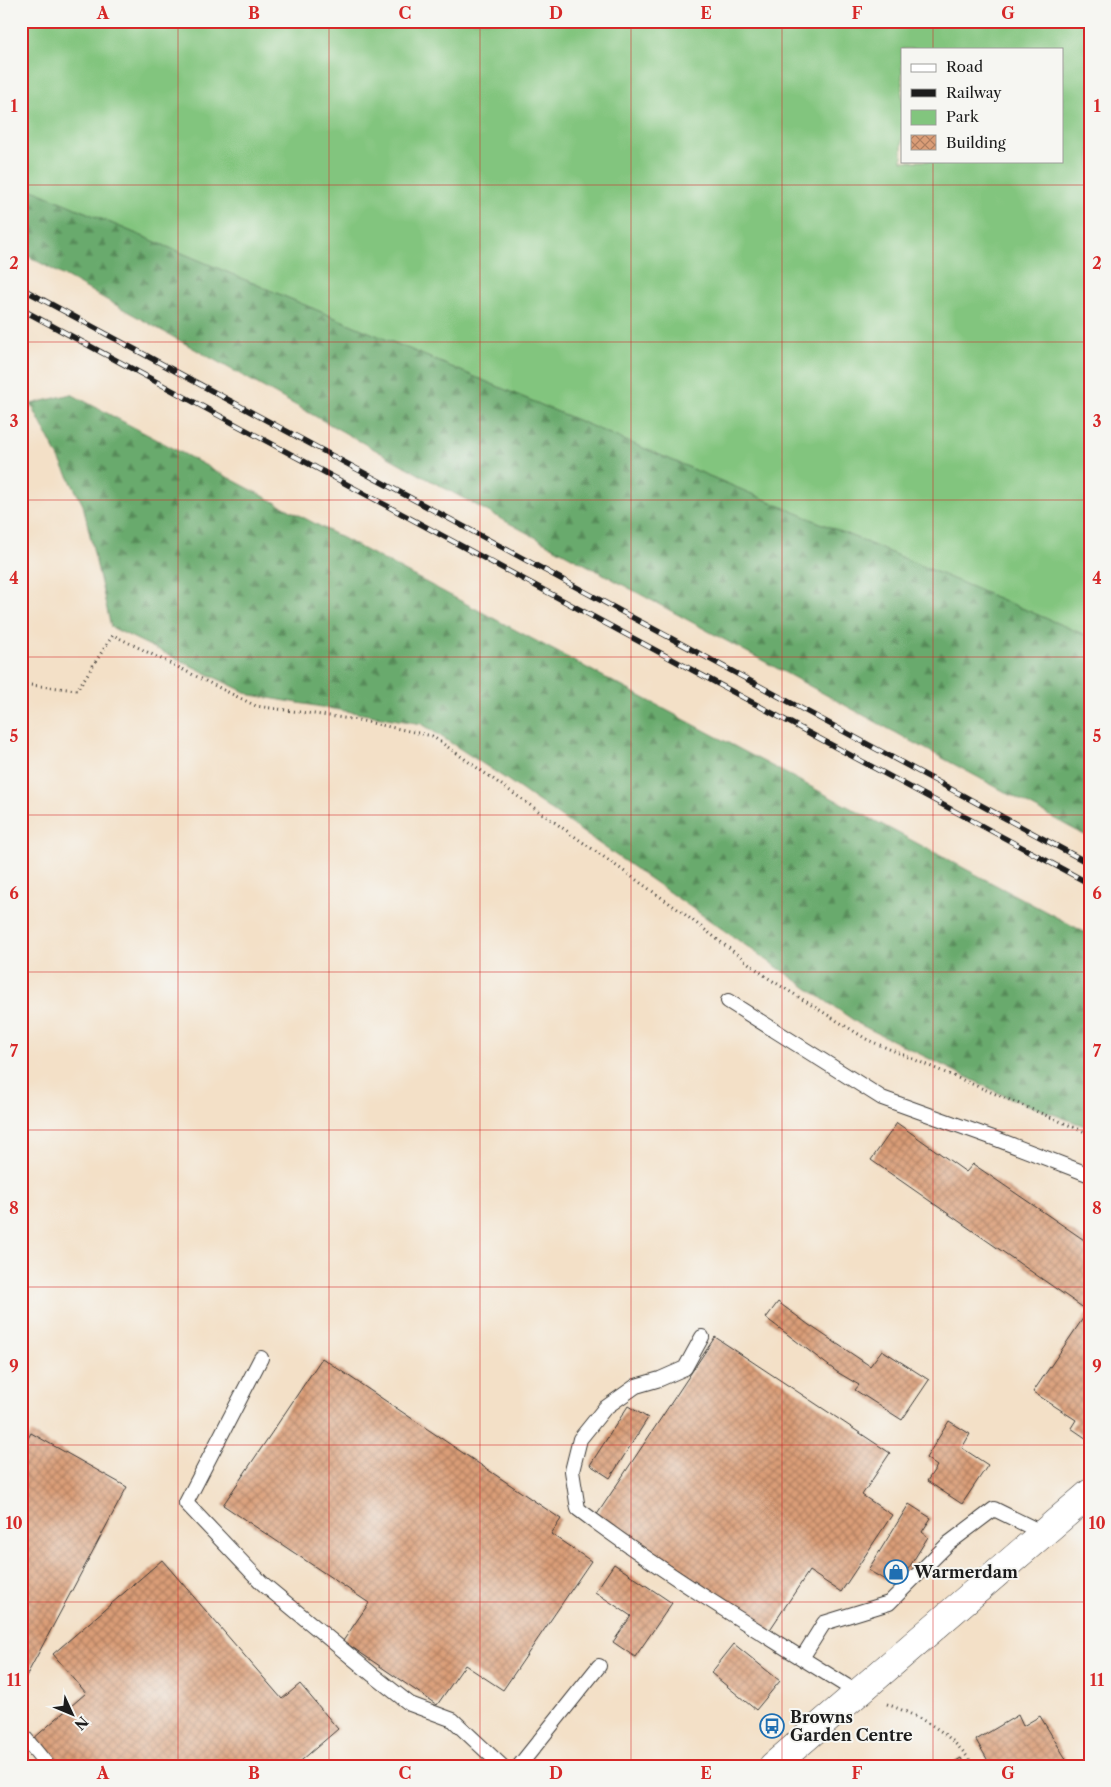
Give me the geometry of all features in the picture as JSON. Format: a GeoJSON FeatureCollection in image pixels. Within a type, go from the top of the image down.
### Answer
{"type":"FeatureCollection","features":[{"type":"Feature","properties":{"kind":"street"},"geometry":{"type":"LineString","coordinates":[[773,1766],[1090,1493]]}},
{"type":"Feature","properties":{"kind":"lane"},"geometry":{"type":"LineString","coordinates":[[728,1001],[882,1098],[1090,1175]]}},
{"type":"Feature","properties":{"kind":"lane"},"geometry":{"type":"LineString","coordinates":[[702,1338],[685,1368],[660,1379],[636,1386],[605,1408],[580,1439],[572,1471],[578,1509],[612,1535],[734,1616],[858,1693]]}},
{"type":"Feature","properties":{"kind":"lane"},"geometry":{"type":"LineString","coordinates":[[261,1358],[186,1503],[262,1583],[372,1675],[410,1704],[453,1720],[502,1766]]}},
{"type":"Feature","properties":{"kind":"lane"},"geometry":{"type":"LineString","coordinates":[[802,1658],[824,1623],[889,1603],[949,1543],[994,1509],[1043,1533]]}},
{"type":"Feature","properties":{"kind":"lane"},"geometry":{"type":"LineString","coordinates":[[520,1766],[599,1666]]}},
{"type":"Feature","properties":{"kind":"lane"},"geometry":{"type":"LineString","coordinates":[[21,1733],[48,1766]]}},
{"type":"Feature","properties":{"kind":"path"},"geometry":{"type":"LineString","coordinates":[[21,684],[77,690],[113,635],[256,706],[358,720],[432,736],[679,910],[768,978],[868,1040],[1090,1134]]}},
{"type":"Feature","properties":{"kind":"path"},"geometry":{"type":"LineString","coordinates":[[858,1693],[919,1716],[948,1736],[965,1751],[974,1766]]}},
{"type":"Feature","properties":{"kind":"green space"},"geometry":{"type":"Polygon","coordinates":[[[21,21],[1090,21],[1090,637],[21,185],[21,21]]]}},
{"type":"Feature","properties":{"kind":"green space"},"geometry":{"type":"Polygon","coordinates":[[[21,185],[1090,637],[1090,838],[424,477],[21,252],[21,185]]]}},
{"type":"Feature","properties":{"kind":"green space"},"geometry":{"type":"Polygon","coordinates":[[[71,394],[1090,935],[1090,1128],[1007,1097],[859,1024],[503,777],[422,724],[251,695],[111,627],[83,505],[31,404],[71,394]]]}},
{"type":"Feature","properties":{"kind":"building"},"geometry":{"type":"Polygon","coordinates":[[[897,1123],[966,1172],[973,1164],[1090,1244],[1090,1441],[1071,1428],[1076,1420],[1033,1392],[1088,1311],[871,1160],[897,1123]]]}},
{"type":"Feature","properties":{"kind":"building"},"geometry":{"type":"Polygon","coordinates":[[[778,1302],[870,1366],[882,1350],[929,1380],[902,1420],[855,1390],[859,1385],[837,1372],[766,1318],[778,1302]]]}},
{"type":"Feature","properties":{"kind":"building"},"geometry":{"type":"Polygon","coordinates":[[[715,1337],[890,1453],[862,1495],[892,1515],[841,1592],[809,1571],[769,1631],[596,1516],[715,1337]]]}},
{"type":"Feature","properties":{"kind":"building"},"geometry":{"type":"Polygon","coordinates":[[[322,1358],[561,1519],[551,1534],[591,1561],[503,1690],[465,1665],[437,1705],[343,1641],[369,1603],[223,1505],[322,1358]]]}},
{"type":"Feature","properties":{"kind":"building"},"geometry":{"type":"Polygon","coordinates":[[[628,1406],[648,1418],[610,1478],[590,1465],[628,1406]]]}},
{"type":"Feature","properties":{"kind":"building"},"geometry":{"type":"Polygon","coordinates":[[[949,1421],[970,1434],[962,1448],[988,1465],[962,1504],[927,1481],[937,1466],[926,1458],[949,1421]]]}},
{"type":"Feature","properties":{"kind":"building"},"geometry":{"type":"Polygon","coordinates":[[[31,1433],[127,1487],[21,1686],[21,1451],[31,1433]]]}},
{"type":"Feature","properties":{"kind":"building"},"geometry":{"type":"Polygon","coordinates":[[[909,1504],[931,1518],[922,1532],[928,1537],[897,1587],[868,1570],[909,1504]]]}},
{"type":"Feature","properties":{"kind":"building"},"geometry":{"type":"Polygon","coordinates":[[[162,1560],[282,1699],[300,1684],[338,1729],[295,1766],[56,1766],[33,1739],[86,1693],[53,1654],[162,1560]]]}},
{"type":"Feature","properties":{"kind":"building"},"geometry":{"type":"Polygon","coordinates":[[[614,1564],[672,1603],[635,1657],[613,1642],[631,1616],[595,1592],[614,1564]]]}},
{"type":"Feature","properties":{"kind":"building"},"geometry":{"type":"Polygon","coordinates":[[[734,1644],[780,1681],[756,1710],[711,1673],[734,1644]]]}},
{"type":"Feature","properties":{"kind":"building"},"geometry":{"type":"Polygon","coordinates":[[[1018,1715],[1023,1726],[1040,1716],[1066,1759],[1054,1766],[991,1766],[976,1740],[1018,1715]]]}},
{"type":"Feature","properties":{"kind":"building"},"geometry":{"type":"Polygon","coordinates":[[[961,1758],[965,1766],[947,1766],[961,1758]]]}},
{"type":"Feature","properties":{"kind":"railway"},"geometry":{"type":"LineString","coordinates":[[21,288],[1090,864]]}},
{"type":"Feature","properties":{"kind":"railway"},"geometry":{"type":"LineString","coordinates":[[21,309],[1090,884]]}},
{"type":"Feature","properties":{"kind":"place","name":"Warmerdam"},"geometry":{"type":"Point","coordinates":[896,1572]}},
{"type":"Feature","properties":{"kind":"place","name":"Browns Garden Centre"},"geometry":{"type":"Point","coordinates":[772,1726]}}]}
